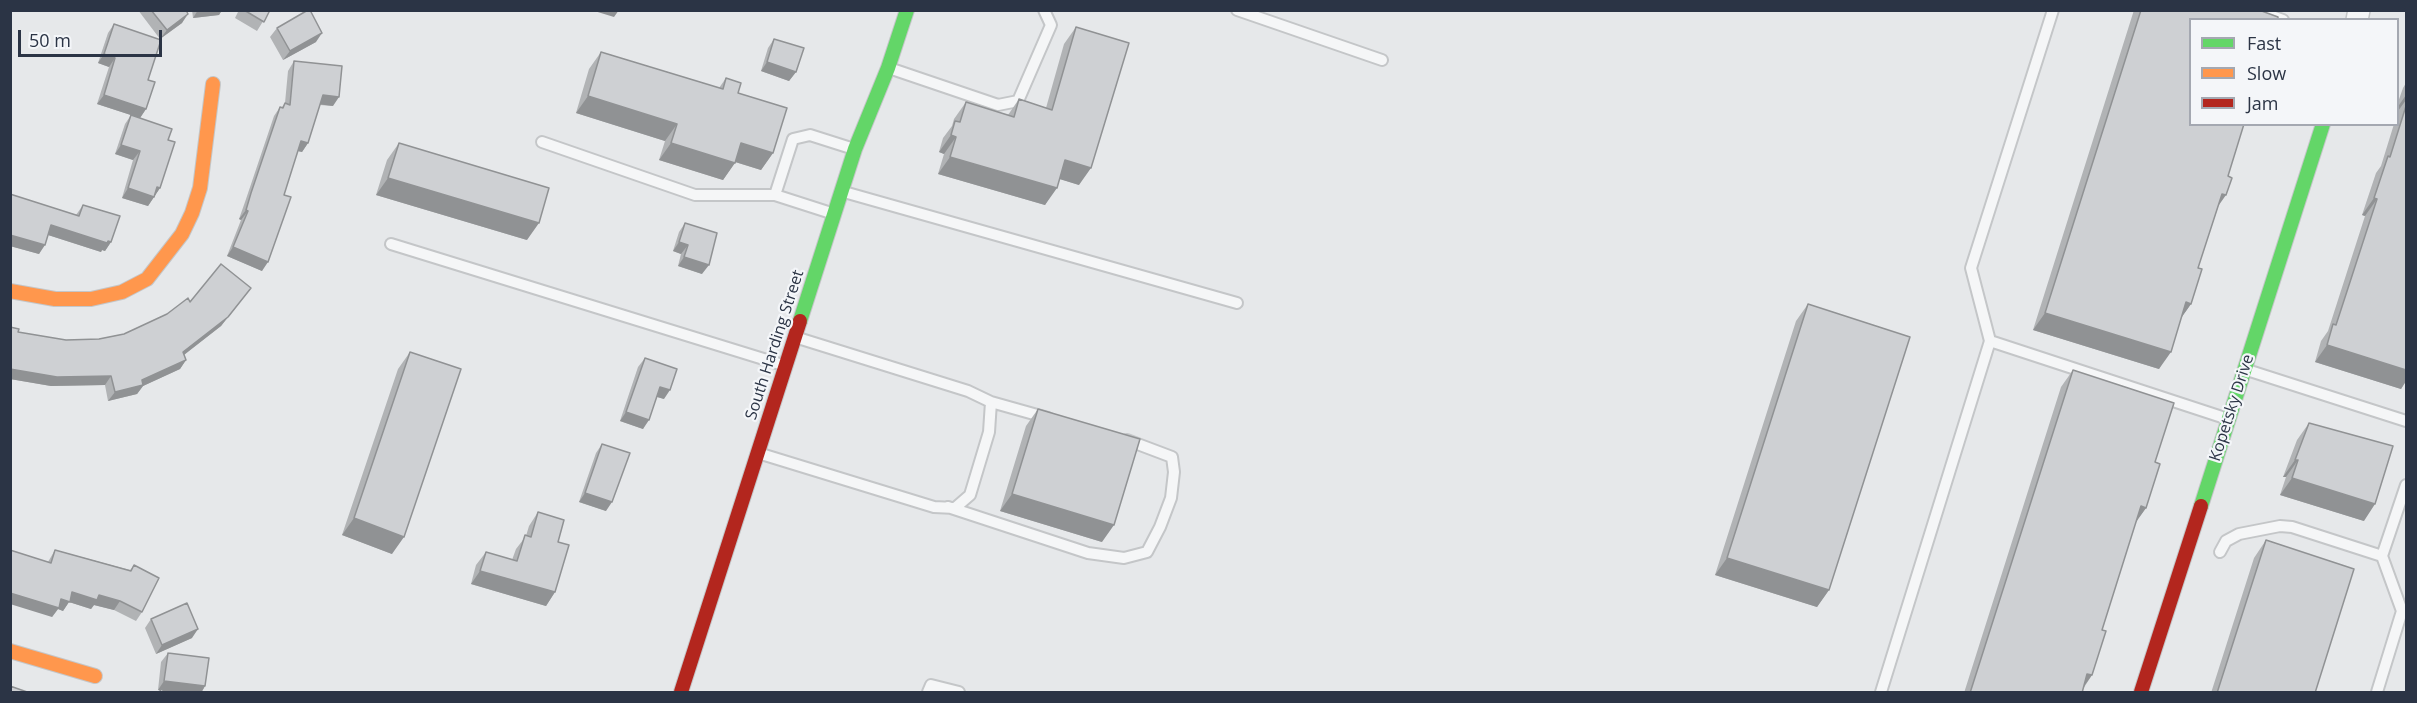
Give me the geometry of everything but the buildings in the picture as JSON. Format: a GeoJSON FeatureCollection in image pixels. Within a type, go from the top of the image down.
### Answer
{"type":"FeatureCollection","features":[{"type":"Feature","properties":{"kind":"street","name":"South Harding Street"},"geometry":{"type":"LineString","coordinates":[[681,693],[855,149],[888,68],[907,10]]}},
{"type":"Feature","properties":{"kind":"street"},"geometry":{"type":"LineString","coordinates":[[10,291],[55,299],[91,299],[122,292],[147,279],[182,234],[192,213],[204,166],[213,84]]}},
{"type":"Feature","properties":{"kind":"street","name":"Kopetsky Drive"},"geometry":{"type":"LineString","coordinates":[[2141,693],[2322,126]]}},
{"type":"Feature","properties":{"kind":"street"},"geometry":{"type":"LineString","coordinates":[[10,651],[95,676]]}},
{"type":"Feature","properties":{"kind":"lane"},"geometry":{"type":"LineString","coordinates":[[888,68],[998,105],[1018,101],[1051,25],[1044,10]]}},
{"type":"Feature","properties":{"kind":"lane"},"geometry":{"type":"LineString","coordinates":[[1238,10],[1382,60]]}},
{"type":"Feature","properties":{"kind":"lane"},"geometry":{"type":"LineString","coordinates":[[1881,693],[1990,341],[1971,268],[2053,10]]}},
{"type":"Feature","properties":{"kind":"lane"},"geometry":{"type":"LineString","coordinates":[[2255,10],[2277,18]]}},
{"type":"Feature","properties":{"kind":"lane"},"geometry":{"type":"LineString","coordinates":[[775,195],[793,139],[810,135],[855,149]]}},
{"type":"Feature","properties":{"kind":"lane"},"geometry":{"type":"LineString","coordinates":[[542,142],[695,195],[775,195],[835,214]]}},
{"type":"Feature","properties":{"kind":"lane"},"geometry":{"type":"LineString","coordinates":[[842,191],[1237,303]]}},
{"type":"Feature","properties":{"kind":"lane"},"geometry":{"type":"LineString","coordinates":[[391,244],[786,366]]}},
{"type":"Feature","properties":{"kind":"lane"},"geometry":{"type":"LineString","coordinates":[[795,337],[968,391],[991,402],[1057,420]]}},
{"type":"Feature","properties":{"kind":"lane"},"geometry":{"type":"LineString","coordinates":[[1990,341],[2228,419]]}},
{"type":"Feature","properties":{"kind":"lane"},"geometry":{"type":"LineString","coordinates":[[2244,369],[2406,421]]}},
{"type":"Feature","properties":{"kind":"lane"},"geometry":{"type":"LineString","coordinates":[[758,453],[934,507],[955,507],[970,495],[989,432],[991,402]]}},
{"type":"Feature","properties":{"kind":"lane"},"geometry":{"type":"LineString","coordinates":[[948,507],[1088,553],[1124,558],[1147,552],[1171,498],[1174,472],[1172,457],[1144,445],[1112,436]]}},
{"type":"Feature","properties":{"kind":"lane"},"geometry":{"type":"LineString","coordinates":[[2377,693],[2402,611],[2382,556],[2406,484]]}},
{"type":"Feature","properties":{"kind":"lane"},"geometry":{"type":"LineString","coordinates":[[2220,552],[2226,541],[2239,534],[2280,526],[2292,527],[2382,556]]}},
{"type":"Feature","properties":{"kind":"lane"},"geometry":{"type":"LineString","coordinates":[[928,693],[931,684],[959,693]]}},
{"type":"Feature","properties":{"kind":"traffic: fast"},"geometry":{"type":"LineString","coordinates":[[800,321],[855,149],[888,68],[907,10]]}},
{"type":"Feature","properties":{"kind":"traffic: fast"},"geometry":{"type":"LineString","coordinates":[[2201,506],[2322,126]]}},
{"type":"Feature","properties":{"kind":"traffic: slow"},"geometry":{"type":"LineString","coordinates":[[10,291],[55,299],[91,299],[122,292],[147,279],[182,234],[192,213],[200,188],[213,84]]}},
{"type":"Feature","properties":{"kind":"traffic: slow"},"geometry":{"type":"LineString","coordinates":[[10,651],[95,676]]}},
{"type":"Feature","properties":{"kind":"traffic: jam"},"geometry":{"type":"LineString","coordinates":[[681,692],[800,321]]}},
{"type":"Feature","properties":{"kind":"traffic: jam"},"geometry":{"type":"LineString","coordinates":[[2141,692],[2201,506]]}}]}
